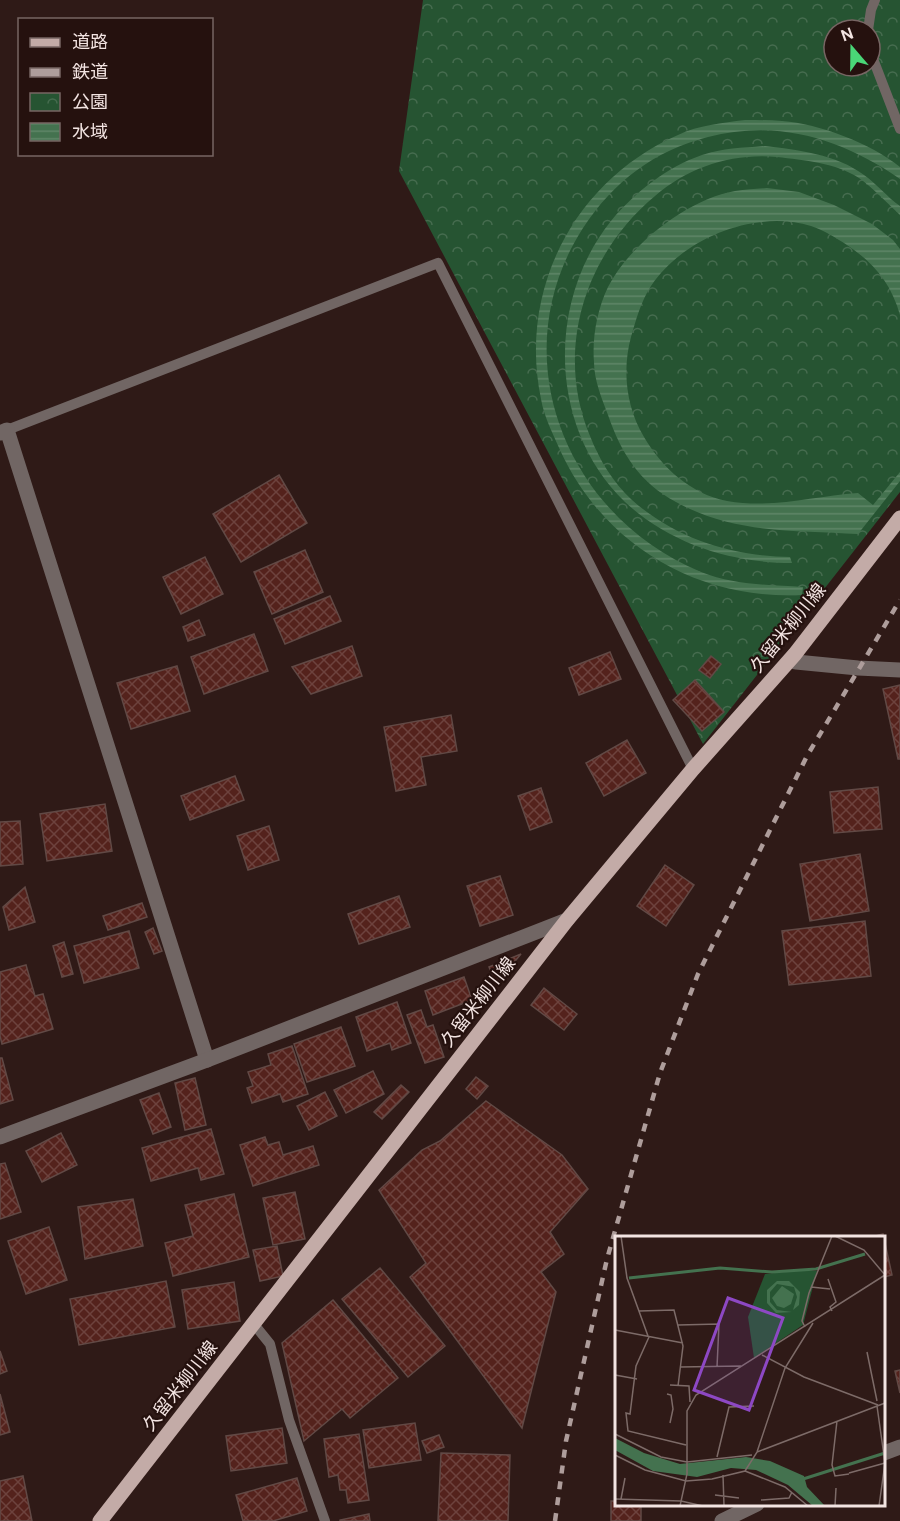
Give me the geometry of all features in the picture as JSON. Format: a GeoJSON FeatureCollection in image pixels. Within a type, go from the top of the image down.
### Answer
{"type":"FeatureCollection","features":[{"type":"Feature","properties":{"kind":"main road","name":"久留米柳川線"},"geometry":{"type":"LineString","coordinates":[[100,1521],[567,920],[693,769],[795,654],[900,518]]}},
{"type":"Feature","properties":{"kind":"street"},"geometry":{"type":"LineString","coordinates":[[4,432],[207,1060]]}},
{"type":"Feature","properties":{"kind":"street"},"geometry":{"type":"LineString","coordinates":[[795,654],[796,662],[858,669],[900,670]]}},
{"type":"Feature","properties":{"kind":"street"},"geometry":{"type":"LineString","coordinates":[[0,1137],[207,1060],[567,920]]}},
{"type":"Feature","properties":{"kind":"street"},"geometry":{"type":"LineString","coordinates":[[885,1454],[900,1447]]}},
{"type":"Feature","properties":{"kind":"street"},"geometry":{"type":"LineString","coordinates":[[722,1521],[753,1506]]}},
{"type":"Feature","properties":{"kind":"lane"},"geometry":{"type":"LineString","coordinates":[[870,18],[875,0]]}},
{"type":"Feature","properties":{"kind":"lane"},"geometry":{"type":"LineString","coordinates":[[880,78],[900,129]]}},
{"type":"Feature","properties":{"kind":"lane"},"geometry":{"type":"LineString","coordinates":[[4,432],[438,263],[693,769]]}},
{"type":"Feature","properties":{"kind":"lane"},"geometry":{"type":"LineString","coordinates":[[253,1323],[270,1344],[289,1420],[325,1521]]}},
{"type":"Feature","properties":{"kind":"green space"},"geometry":{"type":"Polygon","coordinates":[[[423,0],[900,0],[900,492],[703,744],[399,171],[423,0]]]}},
{"type":"Feature","properties":{"kind":"water"},"geometry":{"type":"Polygon","coordinates":[[[745,120],[797,123],[844,136],[874,150],[900,167],[900,179],[878,165],[832,143],[808,136],[759,130],[708,137],[688,143],[653,160],[622,182],[595,211],[583,228],[559,277],[548,327],[548,378],[560,427],[582,472],[614,512],[654,546],[701,572],[739,582],[803,587],[802,595],[764,594],[726,588],[691,577],[658,560],[628,539],[602,514],[579,484],[560,450],[542,406],[536,358],[538,318],[547,279],[562,243],[583,209],[610,180],[642,155],[678,135],[711,125],[745,120]]]}},
{"type":"Feature","properties":{"kind":"water"},"geometry":{"type":"Polygon","coordinates":[[[765,146],[816,154],[853,168],[900,206],[900,215],[859,178],[819,163],[777,157],[744,157],[712,164],[682,177],[655,196],[631,219],[610,246],[594,275],[583,306],[576,338],[575,370],[580,403],[590,436],[602,462],[632,500],[667,525],[706,543],[747,553],[790,557],[792,563],[747,559],[703,548],[662,529],[625,502],[600,472],[582,439],[570,402],[565,364],[567,326],[575,289],[590,253],[620,210],[652,182],[689,160],[718,151],[765,146]]]}},
{"type":"Feature","properties":{"kind":"water"},"geometry":{"type":"Polygon","coordinates":[[[767,188],[799,192],[834,205],[872,224],[893,240],[900,249],[900,315],[892,293],[880,275],[865,259],[830,234],[811,226],[767,221],[722,232],[701,241],[682,254],[665,269],[647,292],[628,350],[627,388],[633,413],[651,448],[669,469],[690,486],[714,498],[727,501],[761,504],[858,493],[873,505],[900,472],[900,481],[858,534],[788,531],[742,525],[720,520],[676,502],[652,486],[633,466],[613,429],[597,382],[594,353],[598,315],[608,287],[631,255],[662,226],[698,203],[735,191],[767,188]]]}},
{"type":"Feature","properties":{"kind":"building"},"geometry":{"type":"Polygon","coordinates":[[[279,475],[307,523],[241,562],[213,514],[279,475]]]}},
{"type":"Feature","properties":{"kind":"building"},"geometry":{"type":"Polygon","coordinates":[[[305,550],[323,592],[272,614],[254,572],[305,550]]]}},
{"type":"Feature","properties":{"kind":"building"},"geometry":{"type":"Polygon","coordinates":[[[205,557],[223,594],[181,614],[163,577],[205,557]]]}},
{"type":"Feature","properties":{"kind":"building"},"geometry":{"type":"Polygon","coordinates":[[[330,596],[341,621],[285,644],[274,619],[330,596]]]}},
{"type":"Feature","properties":{"kind":"building"},"geometry":{"type":"Polygon","coordinates":[[[199,620],[205,635],[188,641],[183,627],[199,620]]]}},
{"type":"Feature","properties":{"kind":"building"},"geometry":{"type":"Polygon","coordinates":[[[254,634],[268,671],[204,694],[191,657],[254,634]]]}},
{"type":"Feature","properties":{"kind":"building"},"geometry":{"type":"Polygon","coordinates":[[[352,646],[362,676],[311,694],[292,667],[352,646]]]}},
{"type":"Feature","properties":{"kind":"building"},"geometry":{"type":"Polygon","coordinates":[[[610,652],[621,679],[579,695],[569,668],[610,652]]]}},
{"type":"Feature","properties":{"kind":"building"},"geometry":{"type":"Polygon","coordinates":[[[711,656],[721,664],[710,678],[699,670],[711,656]]]}},
{"type":"Feature","properties":{"kind":"building"},"geometry":{"type":"Polygon","coordinates":[[[177,666],[190,711],[131,729],[117,683],[177,666]]]}},
{"type":"Feature","properties":{"kind":"building"},"geometry":{"type":"Polygon","coordinates":[[[695,680],[724,712],[702,731],[673,700],[695,680]]]}},
{"type":"Feature","properties":{"kind":"building"},"geometry":{"type":"Polygon","coordinates":[[[900,685],[900,759],[898,759],[883,689],[900,685]]]}},
{"type":"Feature","properties":{"kind":"building"},"geometry":{"type":"Polygon","coordinates":[[[451,715],[457,751],[421,757],[426,785],[396,791],[384,727],[451,715]]]}},
{"type":"Feature","properties":{"kind":"building"},"geometry":{"type":"Polygon","coordinates":[[[627,740],[646,773],[604,796],[586,763],[627,740]]]}},
{"type":"Feature","properties":{"kind":"building"},"geometry":{"type":"Polygon","coordinates":[[[235,776],[244,800],[190,820],[181,796],[235,776]]]}},
{"type":"Feature","properties":{"kind":"building"},"geometry":{"type":"Polygon","coordinates":[[[878,787],[882,829],[834,833],[830,792],[878,787]]]}},
{"type":"Feature","properties":{"kind":"building"},"geometry":{"type":"Polygon","coordinates":[[[541,788],[552,822],[530,830],[518,796],[541,788]]]}},
{"type":"Feature","properties":{"kind":"building"},"geometry":{"type":"Polygon","coordinates":[[[105,804],[112,851],[47,861],[40,814],[105,804]]]}},
{"type":"Feature","properties":{"kind":"building"},"geometry":{"type":"Polygon","coordinates":[[[20,821],[23,864],[0,866],[0,822],[20,821]]]}},
{"type":"Feature","properties":{"kind":"building"},"geometry":{"type":"Polygon","coordinates":[[[269,826],[279,860],[248,870],[237,836],[269,826]]]}},
{"type":"Feature","properties":{"kind":"building"},"geometry":{"type":"Polygon","coordinates":[[[860,854],[869,911],[810,921],[800,864],[860,854]]]}},
{"type":"Feature","properties":{"kind":"building"},"geometry":{"type":"Polygon","coordinates":[[[665,865],[694,885],[666,926],[637,906],[665,865]]]}},
{"type":"Feature","properties":{"kind":"building"},"geometry":{"type":"Polygon","coordinates":[[[500,876],[513,915],[480,926],[467,886],[500,876]]]}},
{"type":"Feature","properties":{"kind":"building"},"geometry":{"type":"Polygon","coordinates":[[[25,887],[35,922],[9,930],[3,907],[25,887]]]}},
{"type":"Feature","properties":{"kind":"building"},"geometry":{"type":"Polygon","coordinates":[[[399,896],[410,927],[359,944],[348,914],[399,896]]]}},
{"type":"Feature","properties":{"kind":"building"},"geometry":{"type":"Polygon","coordinates":[[[142,903],[147,917],[108,930],[103,916],[142,903]]]}},
{"type":"Feature","properties":{"kind":"building"},"geometry":{"type":"Polygon","coordinates":[[[865,921],[871,976],[789,985],[782,931],[865,921]]]}},
{"type":"Feature","properties":{"kind":"building"},"geometry":{"type":"Polygon","coordinates":[[[153,928],[162,951],[154,954],[145,932],[153,928]]]}},
{"type":"Feature","properties":{"kind":"building"},"geometry":{"type":"Polygon","coordinates":[[[129,931],[139,968],[84,983],[74,946],[129,931]]]}},
{"type":"Feature","properties":{"kind":"building"},"geometry":{"type":"Polygon","coordinates":[[[64,942],[73,974],[62,977],[53,946],[64,942]]]}},
{"type":"Feature","properties":{"kind":"building"},"geometry":{"type":"Polygon","coordinates":[[[521,954],[496,984],[489,967],[521,954]]]}},
{"type":"Feature","properties":{"kind":"building"},"geometry":{"type":"Polygon","coordinates":[[[26,965],[35,996],[43,994],[53,1029],[2,1044],[0,972],[26,965]]]}},
{"type":"Feature","properties":{"kind":"building"},"geometry":{"type":"Polygon","coordinates":[[[464,977],[472,1000],[433,1015],[425,991],[464,977]]]}},
{"type":"Feature","properties":{"kind":"building"},"geometry":{"type":"Polygon","coordinates":[[[544,988],[577,1014],[564,1030],[531,1005],[544,988]]]}},
{"type":"Feature","properties":{"kind":"building"},"geometry":{"type":"Polygon","coordinates":[[[397,1002],[411,1043],[392,1050],[390,1043],[367,1051],[356,1017],[397,1002]]]}},
{"type":"Feature","properties":{"kind":"building"},"geometry":{"type":"Polygon","coordinates":[[[421,1010],[427,1027],[433,1025],[444,1057],[425,1063],[407,1015],[421,1010]]]}},
{"type":"Feature","properties":{"kind":"building"},"geometry":{"type":"Polygon","coordinates":[[[341,1027],[355,1066],[307,1082],[294,1044],[341,1027]]]}},
{"type":"Feature","properties":{"kind":"building"},"geometry":{"type":"Polygon","coordinates":[[[292,1046],[308,1094],[283,1102],[280,1094],[252,1103],[247,1088],[253,1086],[248,1072],[271,1065],[268,1054],[292,1046]]]}},
{"type":"Feature","properties":{"kind":"building"},"geometry":{"type":"Polygon","coordinates":[[[0,1058],[2,1058],[13,1100],[0,1104],[0,1058]]]}},
{"type":"Feature","properties":{"kind":"building"},"geometry":{"type":"Polygon","coordinates":[[[373,1071],[384,1094],[346,1113],[334,1090],[373,1071]]]}},
{"type":"Feature","properties":{"kind":"building"},"geometry":{"type":"Polygon","coordinates":[[[476,1077],[488,1086],[477,1099],[466,1089],[476,1077]]]}},
{"type":"Feature","properties":{"kind":"building"},"geometry":{"type":"Polygon","coordinates":[[[195,1078],[206,1125],[185,1130],[175,1083],[195,1078]]]}},
{"type":"Feature","properties":{"kind":"building"},"geometry":{"type":"Polygon","coordinates":[[[401,1085],[409,1092],[382,1119],[374,1112],[401,1085]]]}},
{"type":"Feature","properties":{"kind":"building"},"geometry":{"type":"Polygon","coordinates":[[[325,1092],[337,1116],[309,1130],[297,1106],[325,1092]]]}},
{"type":"Feature","properties":{"kind":"building"},"geometry":{"type":"Polygon","coordinates":[[[159,1093],[171,1127],[153,1134],[140,1100],[159,1093]]]}},
{"type":"Feature","properties":{"kind":"building"},"geometry":{"type":"Polygon","coordinates":[[[486,1101],[562,1155],[588,1189],[550,1232],[564,1254],[541,1272],[556,1292],[522,1428],[410,1277],[426,1263],[379,1190],[422,1150],[440,1141],[486,1101]]]}},
{"type":"Feature","properties":{"kind":"building"},"geometry":{"type":"Polygon","coordinates":[[[211,1129],[224,1174],[201,1180],[198,1168],[151,1181],[142,1148],[211,1129]]]}},
{"type":"Feature","properties":{"kind":"building"},"geometry":{"type":"Polygon","coordinates":[[[61,1133],[77,1165],[42,1182],[26,1151],[61,1133]]]}},
{"type":"Feature","properties":{"kind":"building"},"geometry":{"type":"Polygon","coordinates":[[[265,1137],[268,1145],[279,1142],[283,1155],[313,1146],[319,1165],[253,1186],[240,1145],[265,1137]]]}},
{"type":"Feature","properties":{"kind":"building"},"geometry":{"type":"Polygon","coordinates":[[[5,1163],[21,1212],[0,1219],[0,1164],[5,1163]]]}},
{"type":"Feature","properties":{"kind":"building"},"geometry":{"type":"Polygon","coordinates":[[[295,1192],[305,1239],[273,1245],[263,1198],[295,1192]]]}},
{"type":"Feature","properties":{"kind":"building"},"geometry":{"type":"Polygon","coordinates":[[[234,1194],[249,1257],[173,1276],[165,1243],[193,1236],[185,1205],[234,1194]]]}},
{"type":"Feature","properties":{"kind":"building"},"geometry":{"type":"Polygon","coordinates":[[[133,1199],[143,1246],[85,1259],[78,1207],[133,1199]]]}},
{"type":"Feature","properties":{"kind":"building"},"geometry":{"type":"Polygon","coordinates":[[[49,1227],[67,1280],[26,1294],[8,1241],[49,1227]]]}},
{"type":"Feature","properties":{"kind":"building"},"geometry":{"type":"Polygon","coordinates":[[[885,1244],[892,1275],[885,1277],[885,1244]]]}},
{"type":"Feature","properties":{"kind":"building"},"geometry":{"type":"Polygon","coordinates":[[[277,1246],[283,1276],[260,1281],[253,1250],[277,1246]]]}},
{"type":"Feature","properties":{"kind":"building"},"geometry":{"type":"Polygon","coordinates":[[[380,1268],[445,1346],[408,1377],[342,1299],[380,1268]]]}},
{"type":"Feature","properties":{"kind":"building"},"geometry":{"type":"Polygon","coordinates":[[[166,1281],[175,1327],[79,1345],[70,1299],[166,1281]]]}},
{"type":"Feature","properties":{"kind":"building"},"geometry":{"type":"Polygon","coordinates":[[[234,1282],[240,1321],[188,1329],[182,1290],[234,1282]]]}},
{"type":"Feature","properties":{"kind":"building"},"geometry":{"type":"Polygon","coordinates":[[[333,1300],[398,1378],[350,1418],[342,1409],[304,1441],[282,1343],[333,1300]]]}},
{"type":"Feature","properties":{"kind":"building"},"geometry":{"type":"Polygon","coordinates":[[[0,1351],[7,1371],[0,1374],[0,1351]]]}},
{"type":"Feature","properties":{"kind":"building"},"geometry":{"type":"Polygon","coordinates":[[[900,1370],[900,1393],[895,1371],[900,1370]]]}},
{"type":"Feature","properties":{"kind":"building"},"geometry":{"type":"Polygon","coordinates":[[[0,1394],[10,1432],[0,1435],[0,1394]]]}},
{"type":"Feature","properties":{"kind":"building"},"geometry":{"type":"Polygon","coordinates":[[[415,1423],[421,1460],[369,1468],[363,1430],[415,1423]]]}},
{"type":"Feature","properties":{"kind":"building"},"geometry":{"type":"Polygon","coordinates":[[[282,1428],[287,1463],[231,1471],[226,1436],[282,1428]]]}},
{"type":"Feature","properties":{"kind":"building"},"geometry":{"type":"Polygon","coordinates":[[[359,1434],[369,1500],[348,1503],[346,1490],[340,1490],[338,1475],[329,1477],[324,1439],[359,1434]]]}},
{"type":"Feature","properties":{"kind":"building"},"geometry":{"type":"Polygon","coordinates":[[[439,1435],[444,1447],[427,1453],[422,1441],[439,1435]]]}},
{"type":"Feature","properties":{"kind":"building"},"geometry":{"type":"Polygon","coordinates":[[[441,1453],[510,1455],[508,1521],[438,1521],[441,1453]]]}},
{"type":"Feature","properties":{"kind":"building"},"geometry":{"type":"Polygon","coordinates":[[[23,1476],[32,1521],[0,1521],[0,1481],[23,1476]]]}},
{"type":"Feature","properties":{"kind":"building"},"geometry":{"type":"Polygon","coordinates":[[[297,1478],[307,1511],[273,1521],[243,1521],[236,1495],[297,1478]]]}},
{"type":"Feature","properties":{"kind":"building"},"geometry":{"type":"Polygon","coordinates":[[[611,1501],[615,1501],[615,1506],[641,1506],[641,1521],[611,1521],[611,1501]]]}},
{"type":"Feature","properties":{"kind":"building"},"geometry":{"type":"Polygon","coordinates":[[[369,1514],[370,1521],[340,1521],[340,1520],[369,1514]]]}},
{"type":"Feature","properties":{"kind":"railway"},"geometry":{"type":"LineString","coordinates":[[555,1521],[566,1441],[607,1259],[660,1073],[698,974],[807,756],[900,600]]}}]}
